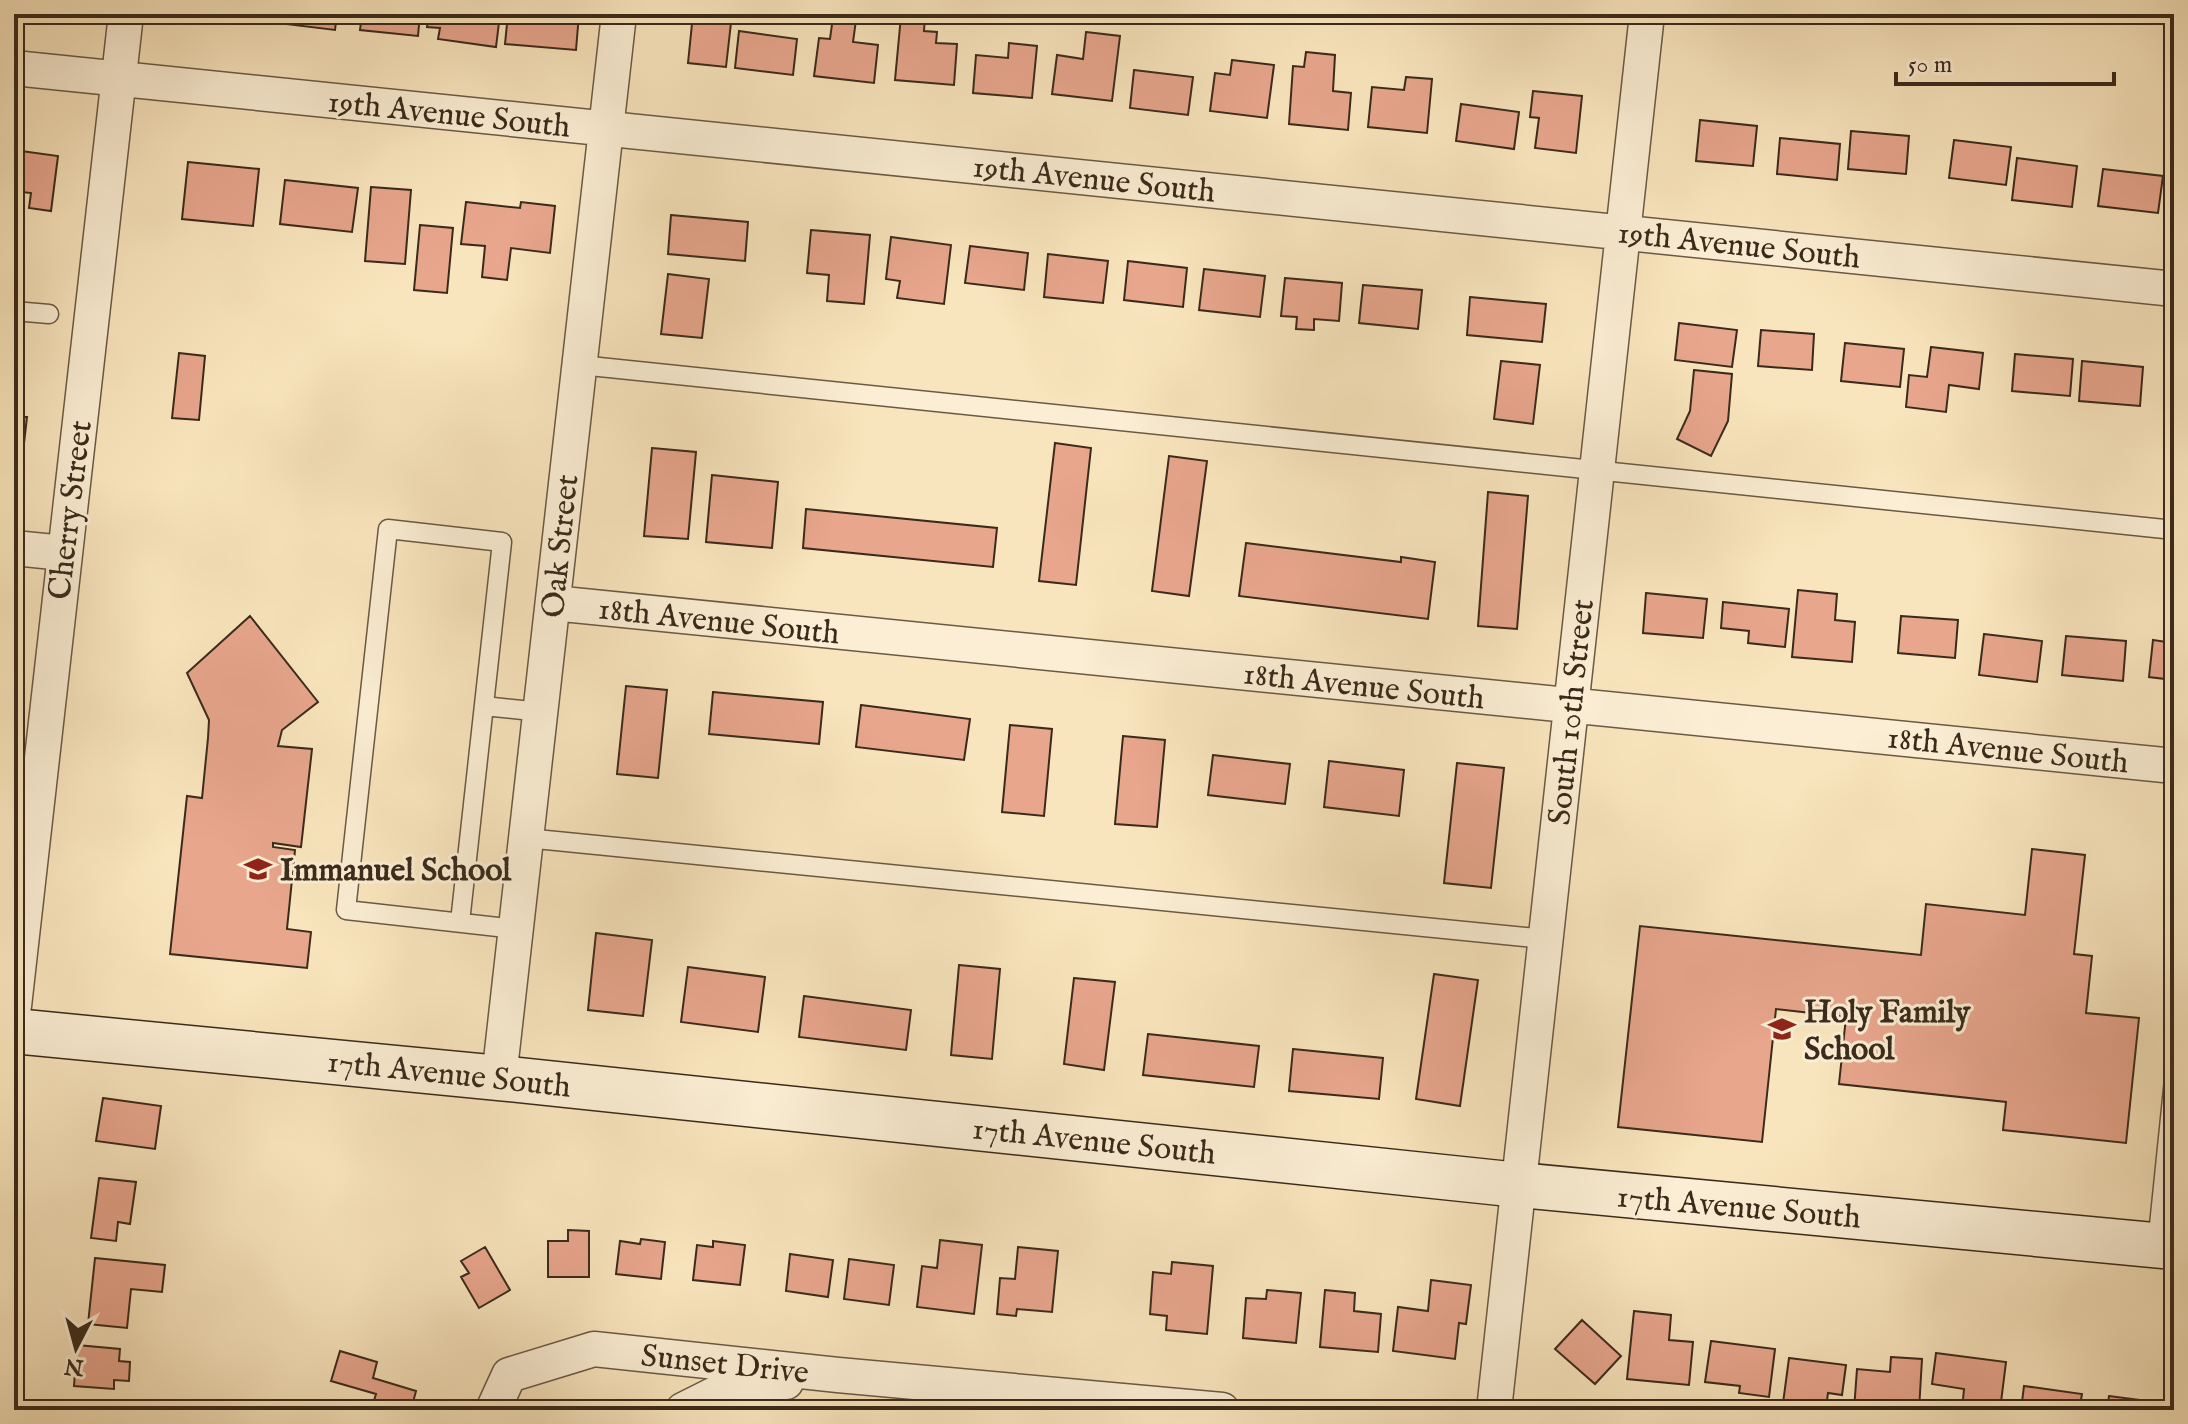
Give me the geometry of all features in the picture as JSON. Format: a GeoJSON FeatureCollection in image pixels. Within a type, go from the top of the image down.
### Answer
{"type":"FeatureCollection","features":[{"type":"Feature","properties":{"kind":"street","name":"Cherry Street"},"geometry":{"type":"LineString","coordinates":[[14,1006],[32,789],[64,553],[126,14]]}},
{"type":"Feature","properties":{"kind":"street","name":"Oak Street"},"geometry":{"type":"LineString","coordinates":[[499,1078],[619,14]]}},
{"type":"Feature","properties":{"kind":"street","name":"South 10th Street"},"geometry":{"type":"LineString","coordinates":[[1494,1410],[1647,14]]}},
{"type":"Feature","properties":{"kind":"street","name":"19th Avenue South"},"geometry":{"type":"LineString","coordinates":[[14,68],[2174,289]]}},
{"type":"Feature","properties":{"kind":"street"},"geometry":{"type":"LineString","coordinates":[[14,548],[64,553]]}},
{"type":"Feature","properties":{"kind":"street","name":"18th Avenue South"},"geometry":{"type":"LineString","coordinates":[[553,603],[2174,766]]}},
{"type":"Feature","properties":{"kind":"street","name":"17th Avenue South"},"geometry":{"type":"LineString","coordinates":[[14,1031],[499,1078],[1519,1185],[2166,1246]]}},
{"type":"Feature","properties":{"kind":"street","name":"Sunset Drive"},"geometry":{"type":"LineString","coordinates":[[493,1410],[509,1375],[594,1349],[1222,1410]]}},
{"type":"Feature","properties":{"kind":"street"},"geometry":{"type":"LineString","coordinates":[[683,1410],[721,1391],[838,1375]]}},
{"type":"Feature","properties":{"kind":"lane"},"geometry":{"type":"LineString","coordinates":[[2159,14],[2174,16]]}},
{"type":"Feature","properties":{"kind":"lane"},"geometry":{"type":"LineString","coordinates":[[14,311],[49,314]]}},
{"type":"Feature","properties":{"kind":"lane"},"geometry":{"type":"LineString","coordinates":[[580,365],[2174,530]]}},
{"type":"Feature","properties":{"kind":"lane"},"geometry":{"type":"LineString","coordinates":[[460,922],[502,542],[388,529],[346,910],[516,929]]}},
{"type":"Feature","properties":{"kind":"lane"},"geometry":{"type":"LineString","coordinates":[[484,706],[541,712]]}},
{"type":"Feature","properties":{"kind":"lane"},"geometry":{"type":"LineString","coordinates":[[526,838],[1545,939]]}},
{"type":"Feature","properties":{"kind":"lane"},"geometry":{"type":"LineString","coordinates":[[2166,1246],[2174,1079]]}},
{"type":"Feature","properties":{"kind":"building"},"geometry":{"type":"Polygon","coordinates":[[[205,14],[259,14],[259,21],[205,14]]]}},
{"type":"Feature","properties":{"kind":"building"},"geometry":{"type":"Polygon","coordinates":[[[270,14],[337,14],[335,30],[269,22],[270,14]]]}},
{"type":"Feature","properties":{"kind":"building"},"geometry":{"type":"Polygon","coordinates":[[[348,14],[420,14],[418,36],[360,30],[361,22],[347,20],[348,14]]]}},
{"type":"Feature","properties":{"kind":"building"},"geometry":{"type":"Polygon","coordinates":[[[429,14],[500,14],[496,47],[438,39],[440,28],[427,27],[429,14]]]}},
{"type":"Feature","properties":{"kind":"building"},"geometry":{"type":"Polygon","coordinates":[[[508,14],[579,14],[576,50],[505,44],[508,14]]]}},
{"type":"Feature","properties":{"kind":"building"},"geometry":{"type":"Polygon","coordinates":[[[693,14],[732,14],[726,67],[688,63],[693,14]]]}},
{"type":"Feature","properties":{"kind":"building"},"geometry":{"type":"Polygon","coordinates":[[[901,16],[925,17],[924,31],[937,32],[936,43],[957,44],[954,85],[895,80],[901,16]]]}},
{"type":"Feature","properties":{"kind":"building"},"geometry":{"type":"Polygon","coordinates":[[[833,17],[856,20],[853,42],[878,45],[874,83],[814,76],[819,38],[830,39],[833,17]]]}},
{"type":"Feature","properties":{"kind":"building"},"geometry":{"type":"Polygon","coordinates":[[[739,31],[797,39],[793,75],[735,68],[739,31]]]}},
{"type":"Feature","properties":{"kind":"building"},"geometry":{"type":"Polygon","coordinates":[[[1086,32],[1120,36],[1112,101],[1052,94],[1057,55],[1083,59],[1086,32]]]}},
{"type":"Feature","properties":{"kind":"building"},"geometry":{"type":"Polygon","coordinates":[[[1009,43],[1037,46],[1032,98],[973,93],[976,55],[1008,58],[1009,43]]]}},
{"type":"Feature","properties":{"kind":"building"},"geometry":{"type":"Polygon","coordinates":[[[1306,52],[1335,55],[1333,91],[1351,93],[1348,130],[1289,124],[1293,66],[1304,67],[1306,52]]]}},
{"type":"Feature","properties":{"kind":"building"},"geometry":{"type":"Polygon","coordinates":[[[1232,60],[1274,65],[1267,118],[1210,111],[1215,73],[1230,75],[1232,60]]]}},
{"type":"Feature","properties":{"kind":"building"},"geometry":{"type":"Polygon","coordinates":[[[1134,70],[1193,77],[1188,115],[1130,108],[1134,70]]]}},
{"type":"Feature","properties":{"kind":"building"},"geometry":{"type":"Polygon","coordinates":[[[1406,77],[1432,79],[1427,133],[1368,127],[1372,87],[1404,90],[1406,77]]]}},
{"type":"Feature","properties":{"kind":"building"},"geometry":{"type":"Polygon","coordinates":[[[1533,91],[1582,96],[1576,153],[1535,148],[1539,118],[1530,117],[1533,91]]]}},
{"type":"Feature","properties":{"kind":"building"},"geometry":{"type":"Polygon","coordinates":[[[1461,104],[1519,112],[1514,149],[1456,141],[1461,104]]]}},
{"type":"Feature","properties":{"kind":"building"},"geometry":{"type":"Polygon","coordinates":[[[1700,120],[1757,126],[1753,166],[1696,161],[1700,120]]]}},
{"type":"Feature","properties":{"kind":"building"},"geometry":{"type":"Polygon","coordinates":[[[1851,131],[1909,136],[1906,174],[1848,169],[1851,131]]]}},
{"type":"Feature","properties":{"kind":"building"},"geometry":{"type":"Polygon","coordinates":[[[1780,138],[1840,144],[1837,180],[1777,174],[1780,138]]]}},
{"type":"Feature","properties":{"kind":"building"},"geometry":{"type":"Polygon","coordinates":[[[1954,140],[2011,147],[2006,185],[1949,178],[1954,140]]]}},
{"type":"Feature","properties":{"kind":"building"},"geometry":{"type":"Polygon","coordinates":[[[14,150],[58,156],[51,211],[29,208],[31,193],[14,191],[14,150]]]}},
{"type":"Feature","properties":{"kind":"building"},"geometry":{"type":"Polygon","coordinates":[[[2017,158],[2077,166],[2072,207],[2012,200],[2017,158]]]}},
{"type":"Feature","properties":{"kind":"building"},"geometry":{"type":"Polygon","coordinates":[[[188,162],[259,169],[253,226],[182,219],[188,162]]]}},
{"type":"Feature","properties":{"kind":"building"},"geometry":{"type":"Polygon","coordinates":[[[2103,169],[2163,176],[2158,213],[2098,206],[2103,169]]]}},
{"type":"Feature","properties":{"kind":"building"},"geometry":{"type":"Polygon","coordinates":[[[285,180],[358,188],[352,232],[280,224],[285,180]]]}},
{"type":"Feature","properties":{"kind":"building"},"geometry":{"type":"Polygon","coordinates":[[[371,187],[411,190],[405,264],[365,261],[371,187]]]}},
{"type":"Feature","properties":{"kind":"building"},"geometry":{"type":"Polygon","coordinates":[[[466,202],[520,208],[521,202],[555,206],[550,253],[511,248],[507,280],[482,277],[485,246],[461,244],[466,202]]]}},
{"type":"Feature","properties":{"kind":"building"},"geometry":{"type":"Polygon","coordinates":[[[671,215],[748,222],[745,261],[668,254],[671,215]]]}},
{"type":"Feature","properties":{"kind":"building"},"geometry":{"type":"Polygon","coordinates":[[[420,225],[453,228],[447,293],[414,290],[420,225]]]}},
{"type":"Feature","properties":{"kind":"building"},"geometry":{"type":"Polygon","coordinates":[[[811,230],[870,235],[864,304],[827,301],[829,275],[807,273],[811,230]]]}},
{"type":"Feature","properties":{"kind":"building"},"geometry":{"type":"Polygon","coordinates":[[[891,237],[951,245],[944,304],[897,298],[900,281],[886,279],[891,237]]]}},
{"type":"Feature","properties":{"kind":"building"},"geometry":{"type":"Polygon","coordinates":[[[970,246],[1028,253],[1024,290],[965,283],[970,246]]]}},
{"type":"Feature","properties":{"kind":"building"},"geometry":{"type":"Polygon","coordinates":[[[1048,254],[1108,261],[1103,303],[1044,297],[1048,254]]]}},
{"type":"Feature","properties":{"kind":"building"},"geometry":{"type":"Polygon","coordinates":[[[1128,261],[1187,268],[1183,307],[1124,300],[1128,261]]]}},
{"type":"Feature","properties":{"kind":"building"},"geometry":{"type":"Polygon","coordinates":[[[1204,269],[1265,276],[1260,317],[1199,310],[1204,269]]]}},
{"type":"Feature","properties":{"kind":"building"},"geometry":{"type":"Polygon","coordinates":[[[668,274],[709,279],[702,338],[661,334],[668,274]]]}},
{"type":"Feature","properties":{"kind":"building"},"geometry":{"type":"Polygon","coordinates":[[[1285,278],[1342,283],[1339,321],[1314,319],[1314,330],[1296,329],[1297,317],[1281,316],[1285,278]]]}},
{"type":"Feature","properties":{"kind":"building"},"geometry":{"type":"Polygon","coordinates":[[[1363,285],[1422,290],[1418,329],[1359,323],[1363,285]]]}},
{"type":"Feature","properties":{"kind":"building"},"geometry":{"type":"Polygon","coordinates":[[[1470,297],[1546,304],[1542,342],[1467,335],[1470,297]]]}},
{"type":"Feature","properties":{"kind":"building"},"geometry":{"type":"Polygon","coordinates":[[[1679,323],[1737,330],[1732,367],[1675,360],[1679,323]]]}},
{"type":"Feature","properties":{"kind":"building"},"geometry":{"type":"Polygon","coordinates":[[[1761,330],[1814,334],[1812,370],[1758,366],[1761,330]]]}},
{"type":"Feature","properties":{"kind":"building"},"geometry":{"type":"Polygon","coordinates":[[[1845,343],[1904,349],[1900,387],[1841,381],[1845,343]]]}},
{"type":"Feature","properties":{"kind":"building"},"geometry":{"type":"Polygon","coordinates":[[[1931,347],[1983,353],[1979,389],[1949,385],[1946,412],[1906,407],[1909,375],[1927,377],[1931,347]]]}},
{"type":"Feature","properties":{"kind":"building"},"geometry":{"type":"Polygon","coordinates":[[[179,353],[205,356],[199,420],[172,418],[179,353]]]}},
{"type":"Feature","properties":{"kind":"building"},"geometry":{"type":"Polygon","coordinates":[[[2015,354],[2073,359],[2070,396],[2012,391],[2015,354]]]}},
{"type":"Feature","properties":{"kind":"building"},"geometry":{"type":"Polygon","coordinates":[[[1501,361],[1540,365],[1533,424],[1494,419],[1501,361]]]}},
{"type":"Feature","properties":{"kind":"building"},"geometry":{"type":"Polygon","coordinates":[[[2082,361],[2143,367],[2140,406],[2079,401],[2082,361]]]}},
{"type":"Feature","properties":{"kind":"building"},"geometry":{"type":"Polygon","coordinates":[[[1694,370],[1732,374],[1728,421],[1711,456],[1677,439],[1690,411],[1694,370]]]}},
{"type":"Feature","properties":{"kind":"building"},"geometry":{"type":"Polygon","coordinates":[[[14,398],[21,399],[19,417],[27,417],[22,461],[14,460],[14,398]]]}},
{"type":"Feature","properties":{"kind":"building"},"geometry":{"type":"Polygon","coordinates":[[[1055,443],[1091,448],[1076,585],[1039,581],[1055,443]]]}},
{"type":"Feature","properties":{"kind":"building"},"geometry":{"type":"Polygon","coordinates":[[[652,448],[696,452],[688,539],[644,536],[652,448]]]}},
{"type":"Feature","properties":{"kind":"building"},"geometry":{"type":"Polygon","coordinates":[[[1169,456],[1207,461],[1189,596],[1152,591],[1169,456]]]}},
{"type":"Feature","properties":{"kind":"building"},"geometry":{"type":"Polygon","coordinates":[[[712,475],[778,482],[772,548],[706,542],[712,475]]]}},
{"type":"Feature","properties":{"kind":"building"},"geometry":{"type":"Polygon","coordinates":[[[1488,492],[1528,496],[1517,629],[1478,626],[1488,492]]]}},
{"type":"Feature","properties":{"kind":"building"},"geometry":{"type":"Polygon","coordinates":[[[806,509],[997,528],[993,567],[803,548],[806,509]]]}},
{"type":"Feature","properties":{"kind":"building"},"geometry":{"type":"Polygon","coordinates":[[[1246,543],[1401,562],[1401,557],[1435,562],[1428,619],[1239,596],[1246,543]]]}},
{"type":"Feature","properties":{"kind":"building"},"geometry":{"type":"Polygon","coordinates":[[[1798,590],[1837,594],[1835,620],[1855,622],[1852,662],[1792,657],[1798,590]]]}},
{"type":"Feature","properties":{"kind":"building"},"geometry":{"type":"Polygon","coordinates":[[[1646,593],[1707,599],[1703,638],[1643,633],[1646,593]]]}},
{"type":"Feature","properties":{"kind":"building"},"geometry":{"type":"Polygon","coordinates":[[[1723,602],[1789,609],[1785,647],[1748,643],[1749,631],[1721,628],[1723,602]]]}},
{"type":"Feature","properties":{"kind":"building"},"geometry":{"type":"Polygon","coordinates":[[[250,616],[318,702],[282,730],[278,746],[312,749],[301,847],[273,843],[273,847],[295,850],[287,929],[311,932],[307,968],[170,954],[187,796],[202,798],[208,738],[209,720],[187,673],[250,616]]]}},
{"type":"Feature","properties":{"kind":"building"},"geometry":{"type":"Polygon","coordinates":[[[1901,616],[1958,620],[1955,658],[1898,653],[1901,616]]]}},
{"type":"Feature","properties":{"kind":"building"},"geometry":{"type":"Polygon","coordinates":[[[1984,634],[2042,641],[2037,682],[1979,675],[1984,634]]]}},
{"type":"Feature","properties":{"kind":"building"},"geometry":{"type":"Polygon","coordinates":[[[2066,636],[2126,641],[2123,681],[2062,675],[2066,636]]]}},
{"type":"Feature","properties":{"kind":"building"},"geometry":{"type":"Polygon","coordinates":[[[2153,640],[2174,643],[2174,680],[2149,677],[2153,640]]]}},
{"type":"Feature","properties":{"kind":"building"},"geometry":{"type":"Polygon","coordinates":[[[626,686],[667,690],[658,778],[617,774],[626,686]]]}},
{"type":"Feature","properties":{"kind":"building"},"geometry":{"type":"Polygon","coordinates":[[[713,692],[823,702],[819,744],[709,734],[713,692]]]}},
{"type":"Feature","properties":{"kind":"building"},"geometry":{"type":"Polygon","coordinates":[[[861,705],[970,719],[964,760],[856,747],[861,705]]]}},
{"type":"Feature","properties":{"kind":"building"},"geometry":{"type":"Polygon","coordinates":[[[1010,725],[1052,729],[1044,816],[1002,812],[1010,725]]]}},
{"type":"Feature","properties":{"kind":"building"},"geometry":{"type":"Polygon","coordinates":[[[1123,736],[1165,740],[1157,827],[1115,824],[1123,736]]]}},
{"type":"Feature","properties":{"kind":"building"},"geometry":{"type":"Polygon","coordinates":[[[1213,755],[1290,764],[1285,804],[1208,795],[1213,755]]]}},
{"type":"Feature","properties":{"kind":"building"},"geometry":{"type":"Polygon","coordinates":[[[1329,761],[1404,770],[1399,816],[1324,807],[1329,761]]]}},
{"type":"Feature","properties":{"kind":"building"},"geometry":{"type":"Polygon","coordinates":[[[1457,763],[1504,768],[1491,888],[1444,883],[1457,763]]]}},
{"type":"Feature","properties":{"kind":"building"},"geometry":{"type":"Polygon","coordinates":[[[2032,849],[2085,855],[2074,954],[2092,956],[2086,1013],[2139,1018],[2126,1143],[2003,1130],[2006,1102],[1839,1084],[1846,1017],[1776,1009],[1762,1142],[1618,1127],[1640,926],[1921,955],[1926,904],[2025,915],[2032,849]]]}},
{"type":"Feature","properties":{"kind":"building"},"geometry":{"type":"Polygon","coordinates":[[[596,933],[652,940],[643,1016],[588,1010],[596,933]]]}},
{"type":"Feature","properties":{"kind":"building"},"geometry":{"type":"Polygon","coordinates":[[[959,965],[1000,969],[992,1059],[951,1055],[959,965]]]}},
{"type":"Feature","properties":{"kind":"building"},"geometry":{"type":"Polygon","coordinates":[[[688,967],[765,977],[758,1032],[681,1022],[688,967]]]}},
{"type":"Feature","properties":{"kind":"building"},"geometry":{"type":"Polygon","coordinates":[[[1434,974],[1478,980],[1460,1106],[1416,1099],[1434,974]]]}},
{"type":"Feature","properties":{"kind":"building"},"geometry":{"type":"Polygon","coordinates":[[[1074,978],[1115,982],[1104,1070],[1064,1064],[1074,978]]]}},
{"type":"Feature","properties":{"kind":"building"},"geometry":{"type":"Polygon","coordinates":[[[804,996],[911,1010],[906,1050],[799,1037],[804,996]]]}},
{"type":"Feature","properties":{"kind":"building"},"geometry":{"type":"Polygon","coordinates":[[[1148,1034],[1259,1046],[1254,1087],[1143,1075],[1148,1034]]]}},
{"type":"Feature","properties":{"kind":"building"},"geometry":{"type":"Polygon","coordinates":[[[1293,1049],[1383,1058],[1379,1099],[1289,1091],[1293,1049]]]}},
{"type":"Feature","properties":{"kind":"building"},"geometry":{"type":"Polygon","coordinates":[[[103,1098],[161,1106],[155,1149],[96,1141],[103,1098]]]}},
{"type":"Feature","properties":{"kind":"building"},"geometry":{"type":"Polygon","coordinates":[[[99,1178],[136,1182],[130,1224],[118,1222],[116,1241],[91,1238],[99,1178]]]}},
{"type":"Feature","properties":{"kind":"building"},"geometry":{"type":"Polygon","coordinates":[[[568,1230],[589,1231],[589,1277],[548,1277],[548,1241],[568,1241],[568,1230]]]}},
{"type":"Feature","properties":{"kind":"building"},"geometry":{"type":"Polygon","coordinates":[[[641,1239],[665,1242],[661,1279],[616,1274],[620,1241],[640,1244],[641,1239]]]}},
{"type":"Feature","properties":{"kind":"building"},"geometry":{"type":"Polygon","coordinates":[[[940,1240],[982,1245],[974,1314],[917,1307],[922,1266],[937,1268],[940,1240]]]}},
{"type":"Feature","properties":{"kind":"building"},"geometry":{"type":"Polygon","coordinates":[[[713,1241],[745,1245],[740,1285],[693,1280],[697,1245],[713,1247],[713,1241]]]}},
{"type":"Feature","properties":{"kind":"building"},"geometry":{"type":"Polygon","coordinates":[[[485,1247],[510,1290],[479,1308],[461,1277],[469,1273],[461,1261],[485,1247]]]}},
{"type":"Feature","properties":{"kind":"building"},"geometry":{"type":"Polygon","coordinates":[[[1018,1247],[1058,1251],[1052,1312],[1017,1309],[1016,1316],[997,1314],[1000,1278],[1015,1279],[1018,1247]]]}},
{"type":"Feature","properties":{"kind":"building"},"geometry":{"type":"Polygon","coordinates":[[[790,1254],[833,1260],[828,1297],[786,1291],[790,1254]]]}},
{"type":"Feature","properties":{"kind":"building"},"geometry":{"type":"Polygon","coordinates":[[[95,1258],[165,1265],[162,1292],[131,1289],[127,1328],[88,1324],[95,1258]]]}},
{"type":"Feature","properties":{"kind":"building"},"geometry":{"type":"Polygon","coordinates":[[[849,1259],[894,1265],[889,1305],[844,1299],[849,1259]]]}},
{"type":"Feature","properties":{"kind":"building"},"geometry":{"type":"Polygon","coordinates":[[[1172,1262],[1213,1266],[1207,1334],[1166,1330],[1167,1316],[1150,1314],[1153,1272],[1171,1274],[1172,1262]]]}},
{"type":"Feature","properties":{"kind":"building"},"geometry":{"type":"Polygon","coordinates":[[[1431,1280],[1471,1285],[1466,1324],[1459,1323],[1455,1359],[1393,1351],[1398,1307],[1428,1311],[1431,1280]]]}},
{"type":"Feature","properties":{"kind":"building"},"geometry":{"type":"Polygon","coordinates":[[[1267,1290],[1301,1293],[1296,1343],[1243,1338],[1246,1298],[1266,1299],[1267,1290]]]}},
{"type":"Feature","properties":{"kind":"building"},"geometry":{"type":"Polygon","coordinates":[[[1325,1290],[1355,1293],[1354,1311],[1381,1314],[1378,1352],[1320,1347],[1325,1290]]]}},
{"type":"Feature","properties":{"kind":"building"},"geometry":{"type":"Polygon","coordinates":[[[1634,1311],[1671,1315],[1669,1340],[1693,1342],[1689,1385],[1627,1379],[1634,1311]]]}},
{"type":"Feature","properties":{"kind":"building"},"geometry":{"type":"Polygon","coordinates":[[[1582,1320],[1621,1356],[1595,1384],[1555,1349],[1582,1320]]]}},
{"type":"Feature","properties":{"kind":"building"},"geometry":{"type":"Polygon","coordinates":[[[1711,1341],[1775,1349],[1769,1397],[1739,1393],[1740,1386],[1705,1382],[1711,1341]]]}},
{"type":"Feature","properties":{"kind":"building"},"geometry":{"type":"Polygon","coordinates":[[[77,1345],[120,1349],[119,1361],[130,1362],[129,1381],[114,1380],[114,1389],[74,1386],[77,1345]]]}},
{"type":"Feature","properties":{"kind":"building"},"geometry":{"type":"Polygon","coordinates":[[[340,1351],[377,1362],[373,1378],[416,1391],[411,1410],[371,1410],[376,1394],[331,1381],[340,1351]]]}},
{"type":"Feature","properties":{"kind":"building"},"geometry":{"type":"Polygon","coordinates":[[[1936,1353],[2006,1362],[2000,1410],[1962,1410],[1964,1389],[1932,1384],[1936,1353]]]}},
{"type":"Feature","properties":{"kind":"building"},"geometry":{"type":"Polygon","coordinates":[[[1891,1357],[1922,1359],[1919,1410],[1854,1410],[1857,1369],[1890,1372],[1891,1357]]]}},
{"type":"Feature","properties":{"kind":"building"},"geometry":{"type":"Polygon","coordinates":[[[1789,1358],[1846,1365],[1842,1395],[1828,1393],[1826,1408],[1783,1403],[1789,1358]]]}},
{"type":"Feature","properties":{"kind":"building"},"geometry":{"type":"Polygon","coordinates":[[[2024,1386],[2082,1394],[2079,1410],[2021,1410],[2024,1386]]]}},
{"type":"Feature","properties":{"kind":"building"},"geometry":{"type":"Polygon","coordinates":[[[2109,1396],[2156,1402],[2155,1410],[2107,1410],[2109,1396]]]}},
{"type":"Feature","properties":{"kind":"place","name":"Immanuel School"},"geometry":{"type":"Point","coordinates":[258,869]}},
{"type":"Feature","properties":{"kind":"place","name":"Holy Family School"},"geometry":{"type":"Point","coordinates":[1782,1029]}}]}
